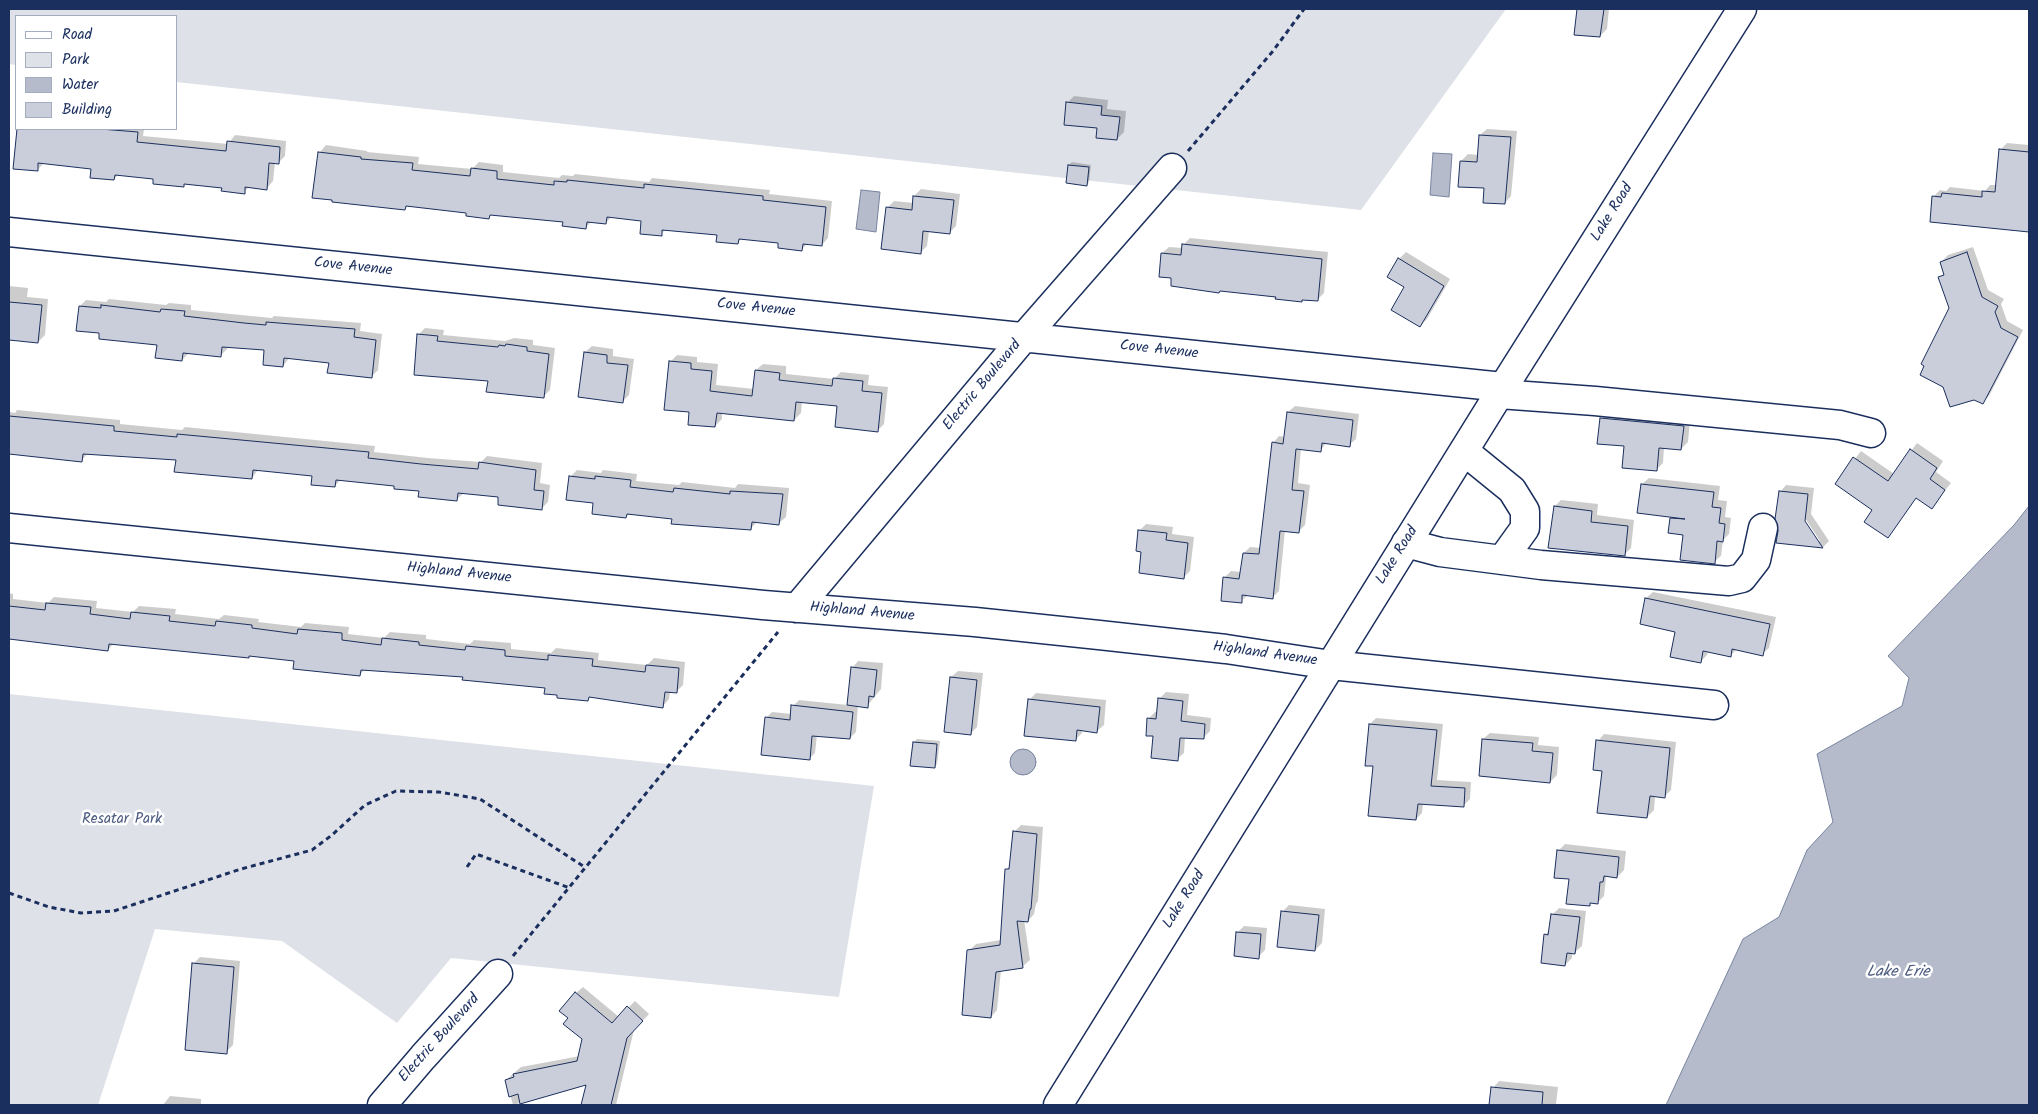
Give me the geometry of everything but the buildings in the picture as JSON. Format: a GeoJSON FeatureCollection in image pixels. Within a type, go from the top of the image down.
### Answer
{"type":"FeatureCollection","features":[{"type":"Feature","properties":{"kind":"street","name":"Lake Road"},"geometry":{"type":"LineString","coordinates":[[1058,1105],[1406,543],[1742,9]]}},
{"type":"Feature","properties":{"kind":"street","name":"Electric Boulevard"},"geometry":{"type":"LineString","coordinates":[[797,608],[1025,336],[1172,168]]}},
{"type":"Feature","properties":{"kind":"street","name":"Cove Avenue"},"geometry":{"type":"LineString","coordinates":[[9,232],[1025,336],[1501,391],[1840,425],[1871,433]]}},
{"type":"Feature","properties":{"kind":"street"},"geometry":{"type":"LineString","coordinates":[[1464,451],[1512,490],[1525,511],[1526,528],[1502,560]]}},
{"type":"Feature","properties":{"kind":"street","name":"Highland Avenue"},"geometry":{"type":"LineString","coordinates":[[9,528],[797,608],[975,622],[1142,639],[1331,664],[1714,705]]}},
{"type":"Feature","properties":{"kind":"street"},"geometry":{"type":"LineString","coordinates":[[1406,543],[1440,552],[1502,560],[1728,581],[1742,578],[1756,560],[1763,528]]}},
{"type":"Feature","properties":{"kind":"street","name":"Electric Boulevard"},"geometry":{"type":"LineString","coordinates":[[382,1105],[498,974]]}},
{"type":"Feature","properties":{"kind":"path"},"geometry":{"type":"LineString","coordinates":[[1172,168],[1273,51],[1304,9]]}},
{"type":"Feature","properties":{"kind":"path"},"geometry":{"type":"LineString","coordinates":[[498,974],[797,608]]}},
{"type":"Feature","properties":{"kind":"path"},"geometry":{"type":"LineString","coordinates":[[9,893],[49,908],[81,913],[114,911],[241,869],[312,850],[332,835],[365,805],[396,791],[439,792],[480,799],[586,868]]}},
{"type":"Feature","properties":{"kind":"path"},"geometry":{"type":"LineString","coordinates":[[467,867],[476,854],[570,888]]}},
{"type":"Feature","properties":{"kind":"green space"},"geometry":{"type":"Polygon","coordinates":[[[9,9],[1506,9],[1361,210],[178,82],[178,15],[15,15],[15,65],[9,64],[9,9]]]}},
{"type":"Feature","properties":{"kind":"green space","name":"Resatar Park"},"geometry":{"type":"Polygon","coordinates":[[[9,694],[874,786],[839,997],[451,958],[397,1023],[282,941],[155,929],[98,1105],[9,1105],[9,694]]]}},
{"type":"Feature","properties":{"kind":"water"},"geometry":{"type":"Polygon","coordinates":[[[1433,153],[1452,154],[1449,197],[1430,195],[1433,153]]]}},
{"type":"Feature","properties":{"kind":"water"},"geometry":{"type":"Polygon","coordinates":[[[861,190],[880,192],[876,232],[856,229],[861,190]]]}},
{"type":"Feature","properties":{"kind":"water","name":"Lake Erie"},"geometry":{"type":"Polygon","coordinates":[[[2029,506],[2029,1105],[1666,1105],[1743,939],[1779,917],[1807,850],[1833,822],[1817,754],[1902,706],[1909,678],[1888,656],[2014,525],[2029,506]]]}},
{"type":"Feature","properties":{"kind":"water"},"geometry":{"type":"Polygon","coordinates":[[[1023,749],[1032,753],[1036,762],[1032,771],[1023,775],[1014,771],[1010,762],[1014,753],[1023,749]]]}}]}
